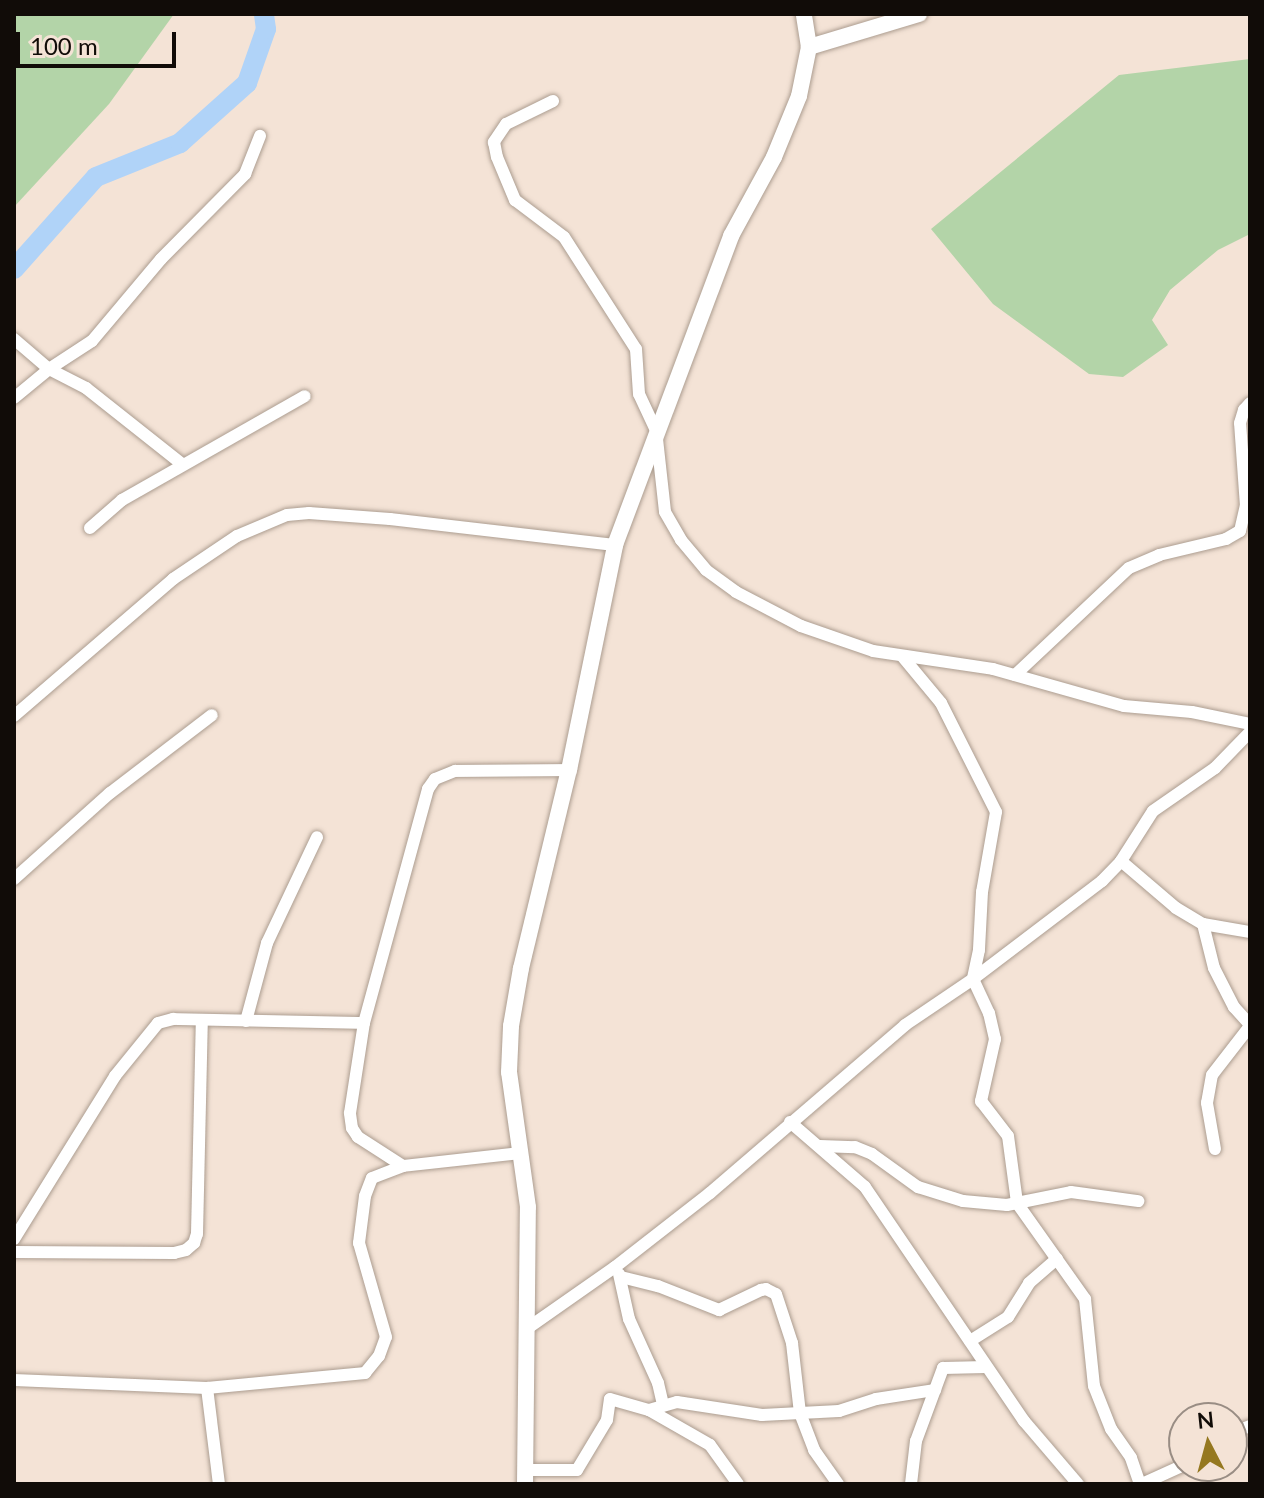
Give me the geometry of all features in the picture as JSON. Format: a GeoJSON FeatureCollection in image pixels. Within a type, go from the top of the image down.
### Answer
{"type":"FeatureCollection","features":[{"type":"Feature","properties":{"kind":"street"},"geometry":{"type":"LineString","coordinates":[[738,1484],[710,1445],[649,1410],[610,1399],[607,1420],[577,1470],[525,1477],[528,1207],[509,1072],[512,1017],[521,968],[569,770],[615,545],[735,228],[787,129],[808,66],[809,47],[804,14]]}},
{"type":"Feature","properties":{"kind":"street"},"geometry":{"type":"LineString","coordinates":[[809,47],[919,14]]}},
{"type":"Feature","properties":{"kind":"street"},"geometry":{"type":"LineString","coordinates":[[553,101],[506,124],[494,142],[497,157],[515,200],[564,237],[629,337],[638,356],[639,394],[656,430],[665,512],[681,540],[706,570],[736,592],[801,626],[865,649],[1015,675],[1124,706],[1192,712],[1250,724]]}},
{"type":"Feature","properties":{"kind":"street"},"geometry":{"type":"LineString","coordinates":[[14,398],[49,369],[66,362],[92,341],[210,205],[245,174],[260,136]]}},
{"type":"Feature","properties":{"kind":"street"},"geometry":{"type":"LineString","coordinates":[[14,339],[49,369],[86,388],[182,464]]}},
{"type":"Feature","properties":{"kind":"street"},"geometry":{"type":"LineString","coordinates":[[90,528],[122,500],[305,396]]}},
{"type":"Feature","properties":{"kind":"street"},"geometry":{"type":"LineString","coordinates":[[1015,675],[1129,568],[1159,555],[1226,539],[1240,531],[1246,506],[1240,423],[1250,403]]}},
{"type":"Feature","properties":{"kind":"street"},"geometry":{"type":"LineString","coordinates":[[14,716],[173,579],[237,536],[287,515],[309,513],[390,519],[615,545]]}},
{"type":"Feature","properties":{"kind":"street"},"geometry":{"type":"LineString","coordinates":[[902,656],[941,703],[996,812],[982,892],[979,950],[973,979],[989,1013],[995,1039],[981,1101],[1008,1136],[1017,1203],[1085,1299],[1094,1386],[1111,1429],[1131,1458],[1141,1484],[1168,1472]]}},
{"type":"Feature","properties":{"kind":"street"},"geometry":{"type":"LineString","coordinates":[[14,879],[110,793],[212,715]]}},
{"type":"Feature","properties":{"kind":"street"},"geometry":{"type":"LineString","coordinates":[[525,1330],[618,1272],[905,1025],[973,979],[1095,886],[1121,861],[1153,811],[1215,768],[1250,732]]}},
{"type":"Feature","properties":{"kind":"street"},"geometry":{"type":"LineString","coordinates":[[403,1166],[358,1137],[350,1122],[364,1023],[413,835],[431,784],[440,775],[455,771],[569,770]]}},
{"type":"Feature","properties":{"kind":"street"},"geometry":{"type":"LineString","coordinates":[[246,1021],[267,943],[317,837]]}},
{"type":"Feature","properties":{"kind":"street"},"geometry":{"type":"LineString","coordinates":[[1121,861],[1176,908],[1203,924],[1250,932]]}},
{"type":"Feature","properties":{"kind":"street"},"geometry":{"type":"LineString","coordinates":[[1203,924],[1214,968],[1234,1007],[1250,1025],[1212,1075],[1207,1103],[1215,1149]]}},
{"type":"Feature","properties":{"kind":"street"},"geometry":{"type":"LineString","coordinates":[[14,1239],[115,1076],[149,1029],[165,1020],[364,1023]]}},
{"type":"Feature","properties":{"kind":"street"},"geometry":{"type":"LineString","coordinates":[[14,1252],[174,1253],[186,1250],[194,1243],[197,1234],[202,1020]]}},
{"type":"Feature","properties":{"kind":"street"},"geometry":{"type":"LineString","coordinates":[[790,1122],[865,1187],[986,1367],[1069,1482]]}},
{"type":"Feature","properties":{"kind":"street"},"geometry":{"type":"LineString","coordinates":[[820,1146],[845,1145],[872,1154],[907,1181],[963,1201],[1017,1203],[1071,1192],[1138,1201]]}},
{"type":"Feature","properties":{"kind":"street"},"geometry":{"type":"LineString","coordinates":[[14,1380],[207,1388],[352,1377],[372,1366],[384,1346],[385,1325],[361,1257],[359,1231],[372,1178],[403,1166],[521,1153]]}},
{"type":"Feature","properties":{"kind":"street"},"geometry":{"type":"LineString","coordinates":[[970,1341],[1008,1317],[1029,1283],[1057,1259]]}},
{"type":"Feature","properties":{"kind":"street"},"geometry":{"type":"LineString","coordinates":[[618,1272],[629,1319],[658,1383],[663,1405]]}},
{"type":"Feature","properties":{"kind":"street"},"geometry":{"type":"LineString","coordinates":[[618,1272],[719,1310],[761,1290],[771,1291],[779,1300],[792,1343],[800,1413],[814,1450],[838,1484]]}},
{"type":"Feature","properties":{"kind":"street"},"geometry":{"type":"LineString","coordinates":[[911,1484],[913,1453],[946,1367],[986,1367]]}},
{"type":"Feature","properties":{"kind":"street"},"geometry":{"type":"LineString","coordinates":[[207,1388],[219,1484]]}},
{"type":"Feature","properties":{"kind":"street"},"geometry":{"type":"LineString","coordinates":[[649,1410],[684,1403],[762,1415],[845,1410],[876,1399],[935,1390]]}},
{"type":"Feature","properties":{"kind":"green space"},"geometry":{"type":"Polygon","coordinates":[[[14,14],[174,14],[109,104],[14,207],[14,14]]]}},
{"type":"Feature","properties":{"kind":"green space"},"geometry":{"type":"Polygon","coordinates":[[[1250,59],[1250,234],[1218,250],[1170,290],[1152,320],[1168,345],[1123,377],[1089,374],[993,304],[931,229],[1119,75],[1250,59]]]}},
{"type":"Feature","properties":{"kind":"waterway"},"geometry":{"type":"LineString","coordinates":[[14,269],[96,177],[180,143],[247,83],[266,29],[264,14]]}}]}
